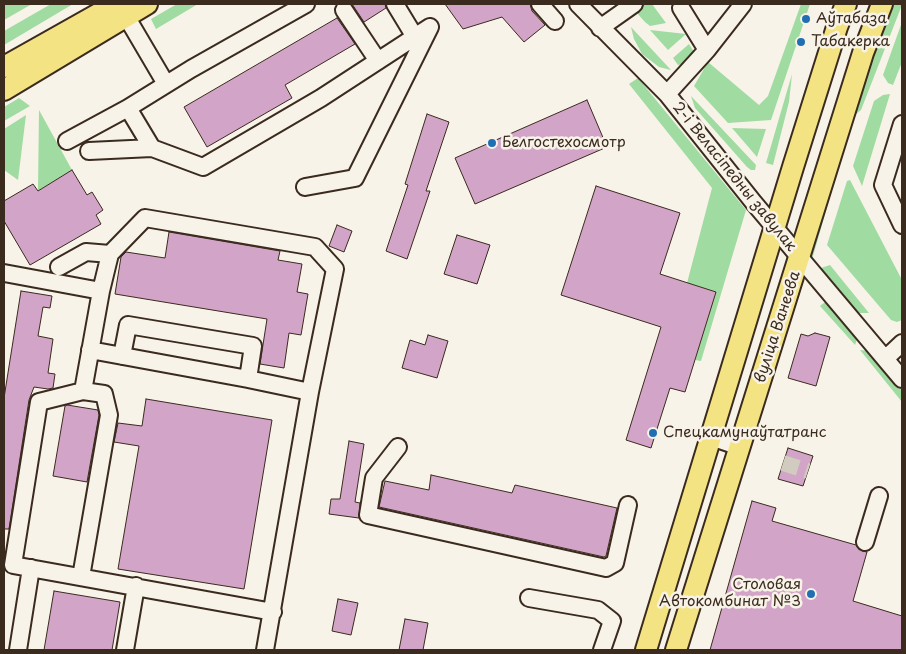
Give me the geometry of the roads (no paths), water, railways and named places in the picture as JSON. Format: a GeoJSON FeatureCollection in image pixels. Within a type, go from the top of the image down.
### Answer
{"type":"FeatureCollection","features":[{"type":"Feature","properties":{"kind":"main road"},"geometry":{"type":"LineString","coordinates":[[4,67],[121,10],[147,4]]}},
{"type":"Feature","properties":{"kind":"main road","name":"вуліца Ванеева"},"geometry":{"type":"LineString","coordinates":[[646,650],[837,27],[846,4]]}},
{"type":"Feature","properties":{"kind":"main road","name":"вуліца Ванеева"},"geometry":{"type":"LineString","coordinates":[[676,650],[863,53],[882,4]]}},
{"type":"Feature","properties":{"kind":"main road"},"geometry":{"type":"LineString","coordinates":[[4,90],[121,10]]}},
{"type":"Feature","properties":{"kind":"street"},"geometry":{"type":"LineString","coordinates":[[67,141],[128,108],[166,84],[306,4]]}},
{"type":"Feature","properties":{"kind":"street"},"geometry":{"type":"LineString","coordinates":[[395,4],[415,37]]}},
{"type":"Feature","properties":{"kind":"street"},"geometry":{"type":"LineString","coordinates":[[540,4],[555,21]]}},
{"type":"Feature","properties":{"kind":"street","name":"2-і Веласіпедны завулак"},"geometry":{"type":"LineString","coordinates":[[578,4],[667,94],[775,228],[902,379]]}},
{"type":"Feature","properties":{"kind":"street"},"geometry":{"type":"LineString","coordinates":[[600,28],[634,4]]}},
{"type":"Feature","properties":{"kind":"street"},"geometry":{"type":"LineString","coordinates":[[667,94],[707,50],[743,4]]}},
{"type":"Feature","properties":{"kind":"street"},"geometry":{"type":"LineString","coordinates":[[682,8],[707,50]]}},
{"type":"Feature","properties":{"kind":"street"},"geometry":{"type":"LineString","coordinates":[[121,10],[166,84]]}},
{"type":"Feature","properties":{"kind":"street"},"geometry":{"type":"LineString","coordinates":[[344,10],[378,61]]}},
{"type":"Feature","properties":{"kind":"street"},"geometry":{"type":"LineString","coordinates":[[90,152],[152,148],[203,167],[321,98],[430,28],[355,178],[305,186]]}},
{"type":"Feature","properties":{"kind":"street"},"geometry":{"type":"LineString","coordinates":[[128,108],[152,148]]}},
{"type":"Feature","properties":{"kind":"street"},"geometry":{"type":"LineString","coordinates":[[902,124],[883,185],[902,225]]}},
{"type":"Feature","properties":{"kind":"street"},"geometry":{"type":"LineString","coordinates":[[83,391],[101,291],[110,254],[145,218],[315,246],[335,269],[310,392],[266,650]]}},
{"type":"Feature","properties":{"kind":"street"},"geometry":{"type":"LineString","coordinates":[[58,267],[86,252],[110,254]]}},
{"type":"Feature","properties":{"kind":"street"},"geometry":{"type":"LineString","coordinates":[[4,273],[101,291]]}},
{"type":"Feature","properties":{"kind":"street"},"geometry":{"type":"LineString","coordinates":[[122,356],[128,325],[252,346],[248,379]]}},
{"type":"Feature","properties":{"kind":"street"},"geometry":{"type":"LineString","coordinates":[[885,359],[902,343]]}},
{"type":"Feature","properties":{"kind":"street"},"geometry":{"type":"LineString","coordinates":[[90,350],[310,392]]}},
{"type":"Feature","properties":{"kind":"street"},"geometry":{"type":"LineString","coordinates":[[81,577],[109,415],[104,394],[83,391],[39,402],[8,567],[31,568],[273,612]]}},
{"type":"Feature","properties":{"kind":"street"},"geometry":{"type":"LineString","coordinates":[[711,437],[740,448]]}},
{"type":"Feature","properties":{"kind":"street"},"geometry":{"type":"LineString","coordinates":[[398,447],[374,478],[368,515],[606,568],[615,563],[628,505]]}},
{"type":"Feature","properties":{"kind":"street"},"geometry":{"type":"LineString","coordinates":[[865,542],[879,496]]}},
{"type":"Feature","properties":{"kind":"street"},"geometry":{"type":"LineString","coordinates":[[18,650],[31,568]]}},
{"type":"Feature","properties":{"kind":"street"},"geometry":{"type":"LineString","coordinates":[[125,650],[136,586]]}},
{"type":"Feature","properties":{"kind":"street"},"geometry":{"type":"LineString","coordinates":[[529,598],[598,610],[612,621],[602,650]]}},
{"type":"Feature","properties":{"kind":"tunnel"},"geometry":{"type":"LineString","coordinates":[[783,463],[808,471]]}},
{"type":"Feature","properties":{"kind":"place","name":"Аўтабаза"},"geometry":{"type":"Point","coordinates":[806,19]}},
{"type":"Feature","properties":{"kind":"place","name":"Табакерка"},"geometry":{"type":"Point","coordinates":[801,42]}},
{"type":"Feature","properties":{"kind":"place","name":"Белгостехосмотр"},"geometry":{"type":"Point","coordinates":[492,143]}},
{"type":"Feature","properties":{"kind":"place","name":"Спецкамунаўтатранс"},"geometry":{"type":"Point","coordinates":[653,433]}},
{"type":"Feature","properties":{"kind":"place","name":"Столовая Автокомбинат №3"},"geometry":{"type":"Point","coordinates":[811,594]}}]}
